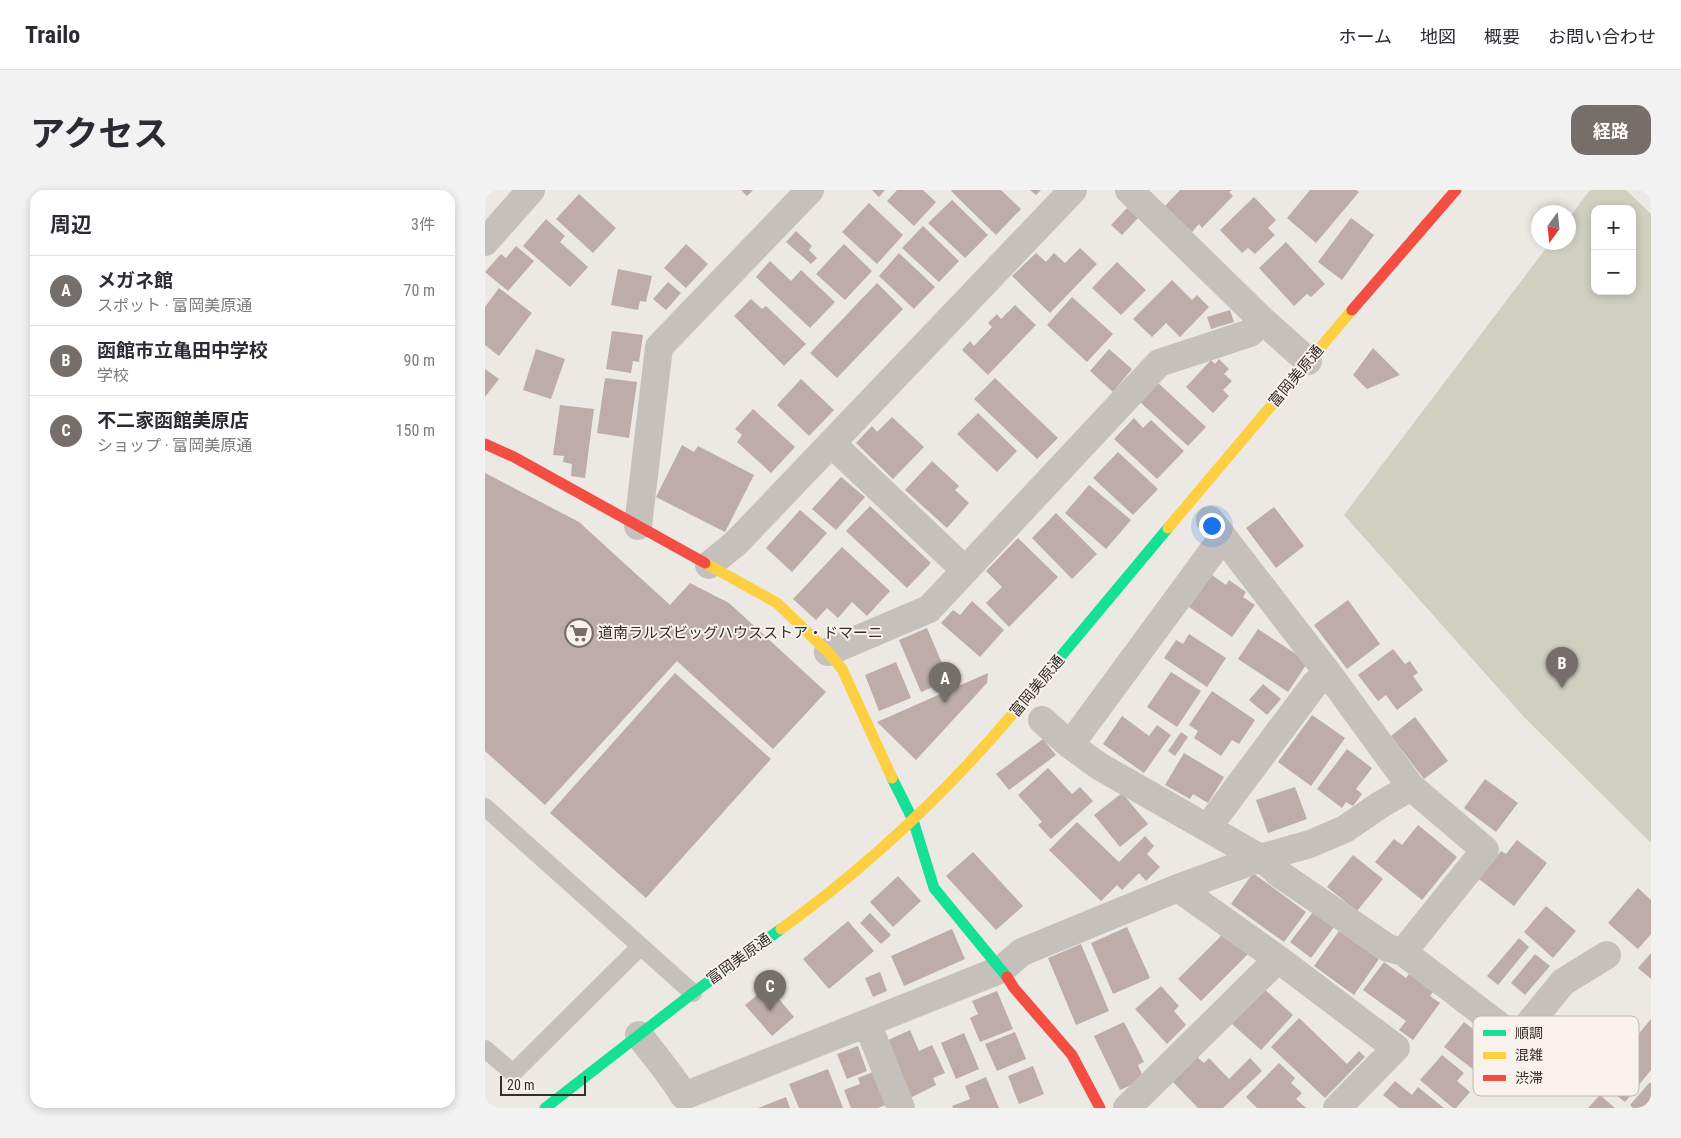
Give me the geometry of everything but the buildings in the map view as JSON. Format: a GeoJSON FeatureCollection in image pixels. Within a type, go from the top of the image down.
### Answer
{"type":"FeatureCollection","features":[{"type":"Feature","properties":{"kind":"street"},"geometry":{"type":"LineString","coordinates":[[485,242],[531,190]]}},
{"type":"Feature","properties":{"kind":"street"},"geometry":{"type":"LineString","coordinates":[[638,526],[659,347],[810,190]]}},
{"type":"Feature","properties":{"kind":"street"},"geometry":{"type":"LineString","coordinates":[[709,564],[736,543],[1073,190]]}},
{"type":"Feature","properties":{"kind":"street"},"geometry":{"type":"LineString","coordinates":[[1129,190],[1262,320],[1308,361]]}},
{"type":"Feature","properties":{"kind":"street","name":"富岡美原通"},"geometry":{"type":"LineString","coordinates":[[545,1108],[693,993],[816,904],[913,820],[999,730],[1308,361],[1456,190]]}},
{"type":"Feature","properties":{"kind":"street"},"geometry":{"type":"LineString","coordinates":[[828,652],[929,608],[1159,363],[1250,333],[1262,320]]}},
{"type":"Feature","properties":{"kind":"street"},"geometry":{"type":"LineString","coordinates":[[485,444],[514,457],[777,603],[828,652],[842,669],[913,820],[934,888],[1002,969],[1014,988],[1072,1056],[1100,1108]]}},
{"type":"Feature","properties":{"kind":"street"},"geometry":{"type":"LineString","coordinates":[[831,444],[964,569]]}},
{"type":"Feature","properties":{"kind":"street"},"geometry":{"type":"LineString","coordinates":[[1070,744],[1216,528],[1328,673],[1411,787],[1485,850],[1403,952]]}},
{"type":"Feature","properties":{"kind":"street"},"geometry":{"type":"LineString","coordinates":[[1208,827],[1313,685],[1328,673]]}},
{"type":"Feature","properties":{"kind":"street"},"geometry":{"type":"LineString","coordinates":[[1042,720],[1099,766],[1261,858],[1278,873],[1388,948],[1403,952],[1487,1016]]}},
{"type":"Feature","properties":{"kind":"street"},"geometry":{"type":"LineString","coordinates":[[639,1035],[673,1077],[686,1102],[867,1023],[1002,969],[1022,952],[1178,888],[1261,858],[1310,844],[1345,829],[1411,787]]}},
{"type":"Feature","properties":{"kind":"street"},"geometry":{"type":"LineString","coordinates":[[1178,888],[1278,959],[1396,1048],[1337,1108]]}},
{"type":"Feature","properties":{"kind":"street"},"geometry":{"type":"LineString","coordinates":[[1535,1016],[1563,982],[1607,955]]}},
{"type":"Feature","properties":{"kind":"street"},"geometry":{"type":"LineString","coordinates":[[1127,1108],[1278,959]]}},
{"type":"Feature","properties":{"kind":"street"},"geometry":{"type":"LineString","coordinates":[[867,1023],[901,1108]]}},
{"type":"Feature","properties":{"kind":"lane"},"geometry":{"type":"LineString","coordinates":[[485,807],[693,993]]}},
{"type":"Feature","properties":{"kind":"lane"},"geometry":{"type":"LineString","coordinates":[[485,1049],[513,1073],[641,946]]}},
{"type":"Feature","properties":{"kind":"green space"},"geometry":{"type":"Polygon","coordinates":[[[1590,190],[1626,190],[1651,214],[1651,843],[1524,717],[1344,515],[1545,250],[1576,250],[1576,209],[1590,190]]]}},
{"type":"Feature","properties":{"kind":"traffic: fast"},"geometry":{"type":"LineString","coordinates":[[1016,710],[1168,528]]}},
{"type":"Feature","properties":{"kind":"traffic: fast"},"geometry":{"type":"LineString","coordinates":[[892,778],[913,820],[934,888],[1007,977]]}},
{"type":"Feature","properties":{"kind":"traffic: fast"},"geometry":{"type":"LineString","coordinates":[[545,1108],[693,993],[781,929]]}},
{"type":"Feature","properties":{"kind":"traffic: slow"},"geometry":{"type":"LineString","coordinates":[[1168,528],[1352,310]]}},
{"type":"Feature","properties":{"kind":"traffic: slow"},"geometry":{"type":"LineString","coordinates":[[705,563],[777,603],[828,652],[842,669],[892,778]]}},
{"type":"Feature","properties":{"kind":"traffic: slow"},"geometry":{"type":"LineString","coordinates":[[781,929],[844,880],[905,827],[962,770],[1016,710]]}},
{"type":"Feature","properties":{"kind":"traffic: jam"},"geometry":{"type":"LineString","coordinates":[[1352,310],[1456,190]]}},
{"type":"Feature","properties":{"kind":"traffic: jam"},"geometry":{"type":"LineString","coordinates":[[485,444],[514,457],[705,563]]}},
{"type":"Feature","properties":{"kind":"traffic: jam"},"geometry":{"type":"LineString","coordinates":[[1007,977],[1014,988],[1072,1055],[1100,1108]]}},
{"type":"Feature","properties":{"kind":"place","name":"道南ラルズビッグハウスストア・ドマーニ"},"geometry":{"type":"Point","coordinates":[579,633]}},
{"type":"Feature","properties":{"kind":"place","name":"函館市立亀田中学校"},"geometry":{"type":"Point","coordinates":[1562,688]}},
{"type":"Feature","properties":{"kind":"place","name":"メガネ館"},"geometry":{"type":"Point","coordinates":[945,703]}},
{"type":"Feature","properties":{"kind":"place","name":"不二家函館美原店"},"geometry":{"type":"Point","coordinates":[770,1011]}}]}
